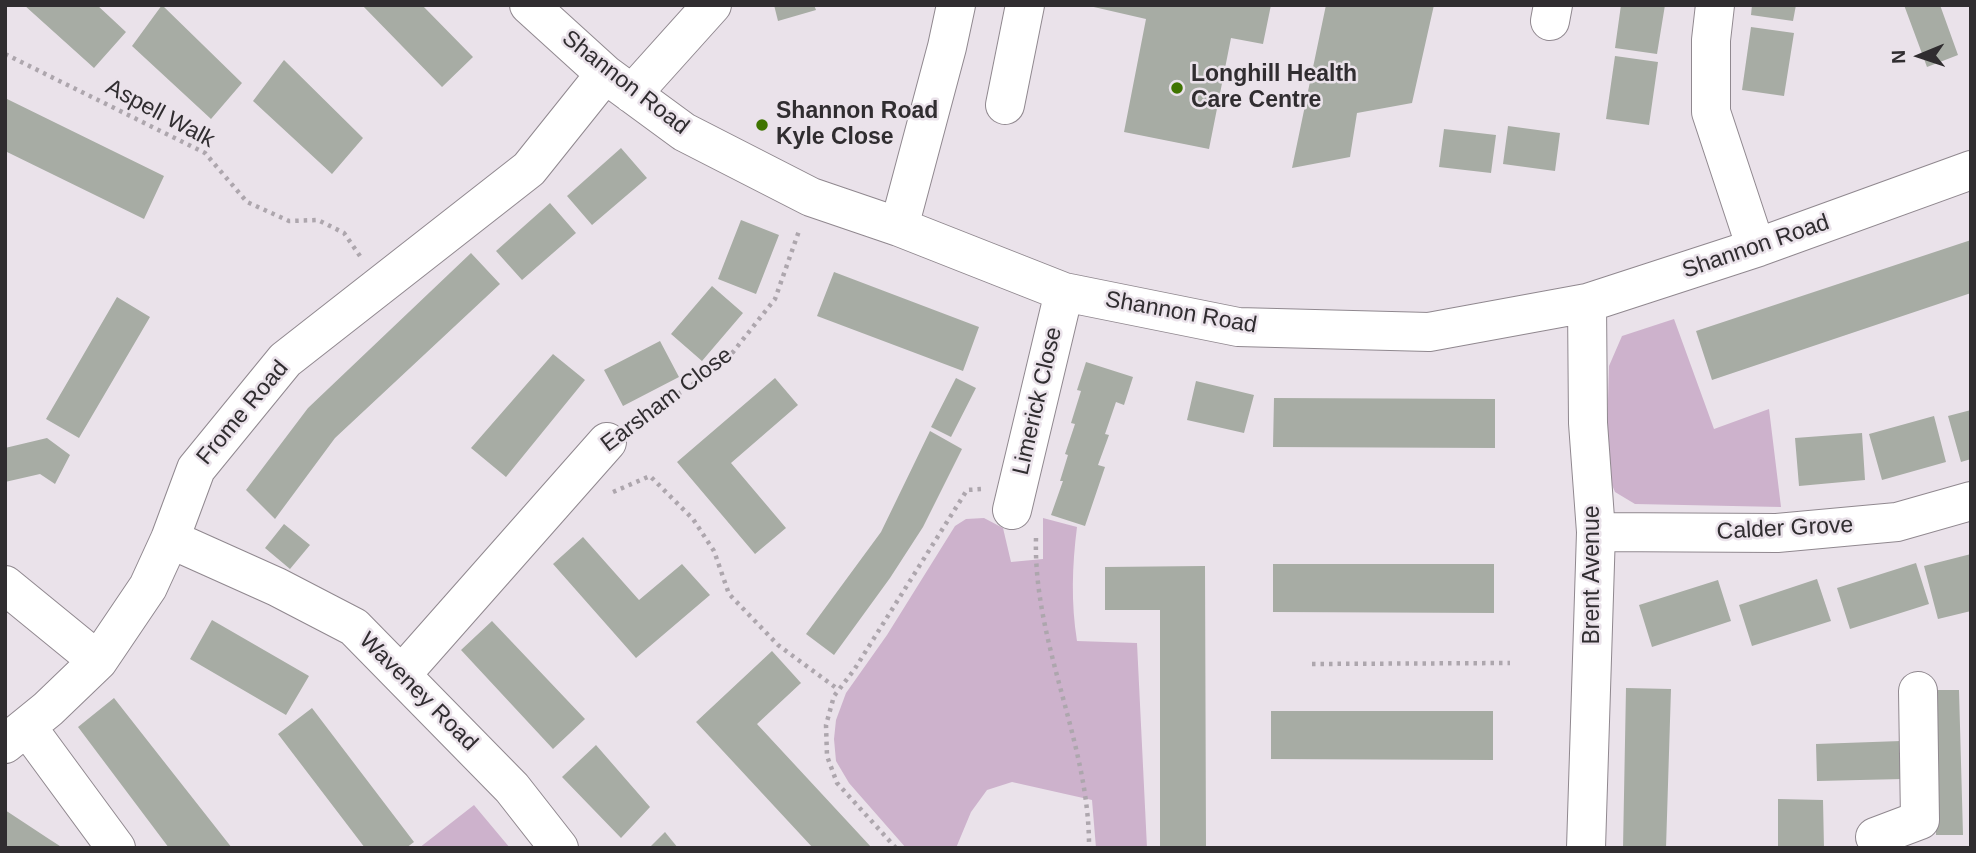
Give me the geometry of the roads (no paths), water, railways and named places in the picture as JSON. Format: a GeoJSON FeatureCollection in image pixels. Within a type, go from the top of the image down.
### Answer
{"type":"FeatureCollection","features":[{"type":"Feature","properties":{"kind":"street","name":"Shannon Road"},"geometry":{"type":"LineString","coordinates":[[530,5],[619,84],[684,132],[811,197],[899,227],[1064,292],[1238,327],[1429,332],[1587,303],[1756,248],[1971,170]]}},
{"type":"Feature","properties":{"kind":"street","name":"Frome Road"},"geometry":{"type":"LineString","coordinates":[[16,736],[98,660],[148,587],[170,539],[195,469],[285,360],[529,169],[619,84],[712,5]]}},
{"type":"Feature","properties":{"kind":"street"},"geometry":{"type":"LineString","coordinates":[[899,227],[956,5]]}},
{"type":"Feature","properties":{"kind":"street"},"geometry":{"type":"LineString","coordinates":[[1005,105],[1025,5]]}},
{"type":"Feature","properties":{"kind":"street"},"geometry":{"type":"LineString","coordinates":[[1715,5],[1711,40],[1711,112],[1756,248]]}},
{"type":"Feature","properties":{"kind":"street","name":"Limerick Close"},"geometry":{"type":"LineString","coordinates":[[1022,507],[1064,292]]}},
{"type":"Feature","properties":{"kind":"street","name":"Brent Avenue"},"geometry":{"type":"LineString","coordinates":[[1586,848],[1596,532],[1588,423],[1587,303]]}},
{"type":"Feature","properties":{"kind":"street","name":"Earsham Close"},"geometry":{"type":"LineString","coordinates":[[402,674],[607,442]]}},
{"type":"Feature","properties":{"kind":"street","name":"Calder Grove"},"geometry":{"type":"LineString","coordinates":[[1596,532],[1777,533],[1897,523],[1971,501]]}},
{"type":"Feature","properties":{"kind":"street","name":"Waveney Road"},"geometry":{"type":"LineString","coordinates":[[170,539],[277,587],[354,627],[512,788],[559,848]]}},
{"type":"Feature","properties":{"kind":"street"},"geometry":{"type":"LineString","coordinates":[[5,585],[98,660]]}},
{"type":"Feature","properties":{"kind":"street"},"geometry":{"type":"LineString","coordinates":[[1874,831],[1920,820],[1918,691]]}},
{"type":"Feature","properties":{"kind":"street"},"geometry":{"type":"LineString","coordinates":[[16,736],[116,848]]}},
{"type":"Feature","properties":{"kind":"place","name":"Longhill Health Care Centre"},"geometry":{"type":"Point","coordinates":[1177,88]}},
{"type":"Feature","properties":{"kind":"place","name":"Shannon Road Kyle Close"},"geometry":{"type":"Point","coordinates":[762,125]}}]}
